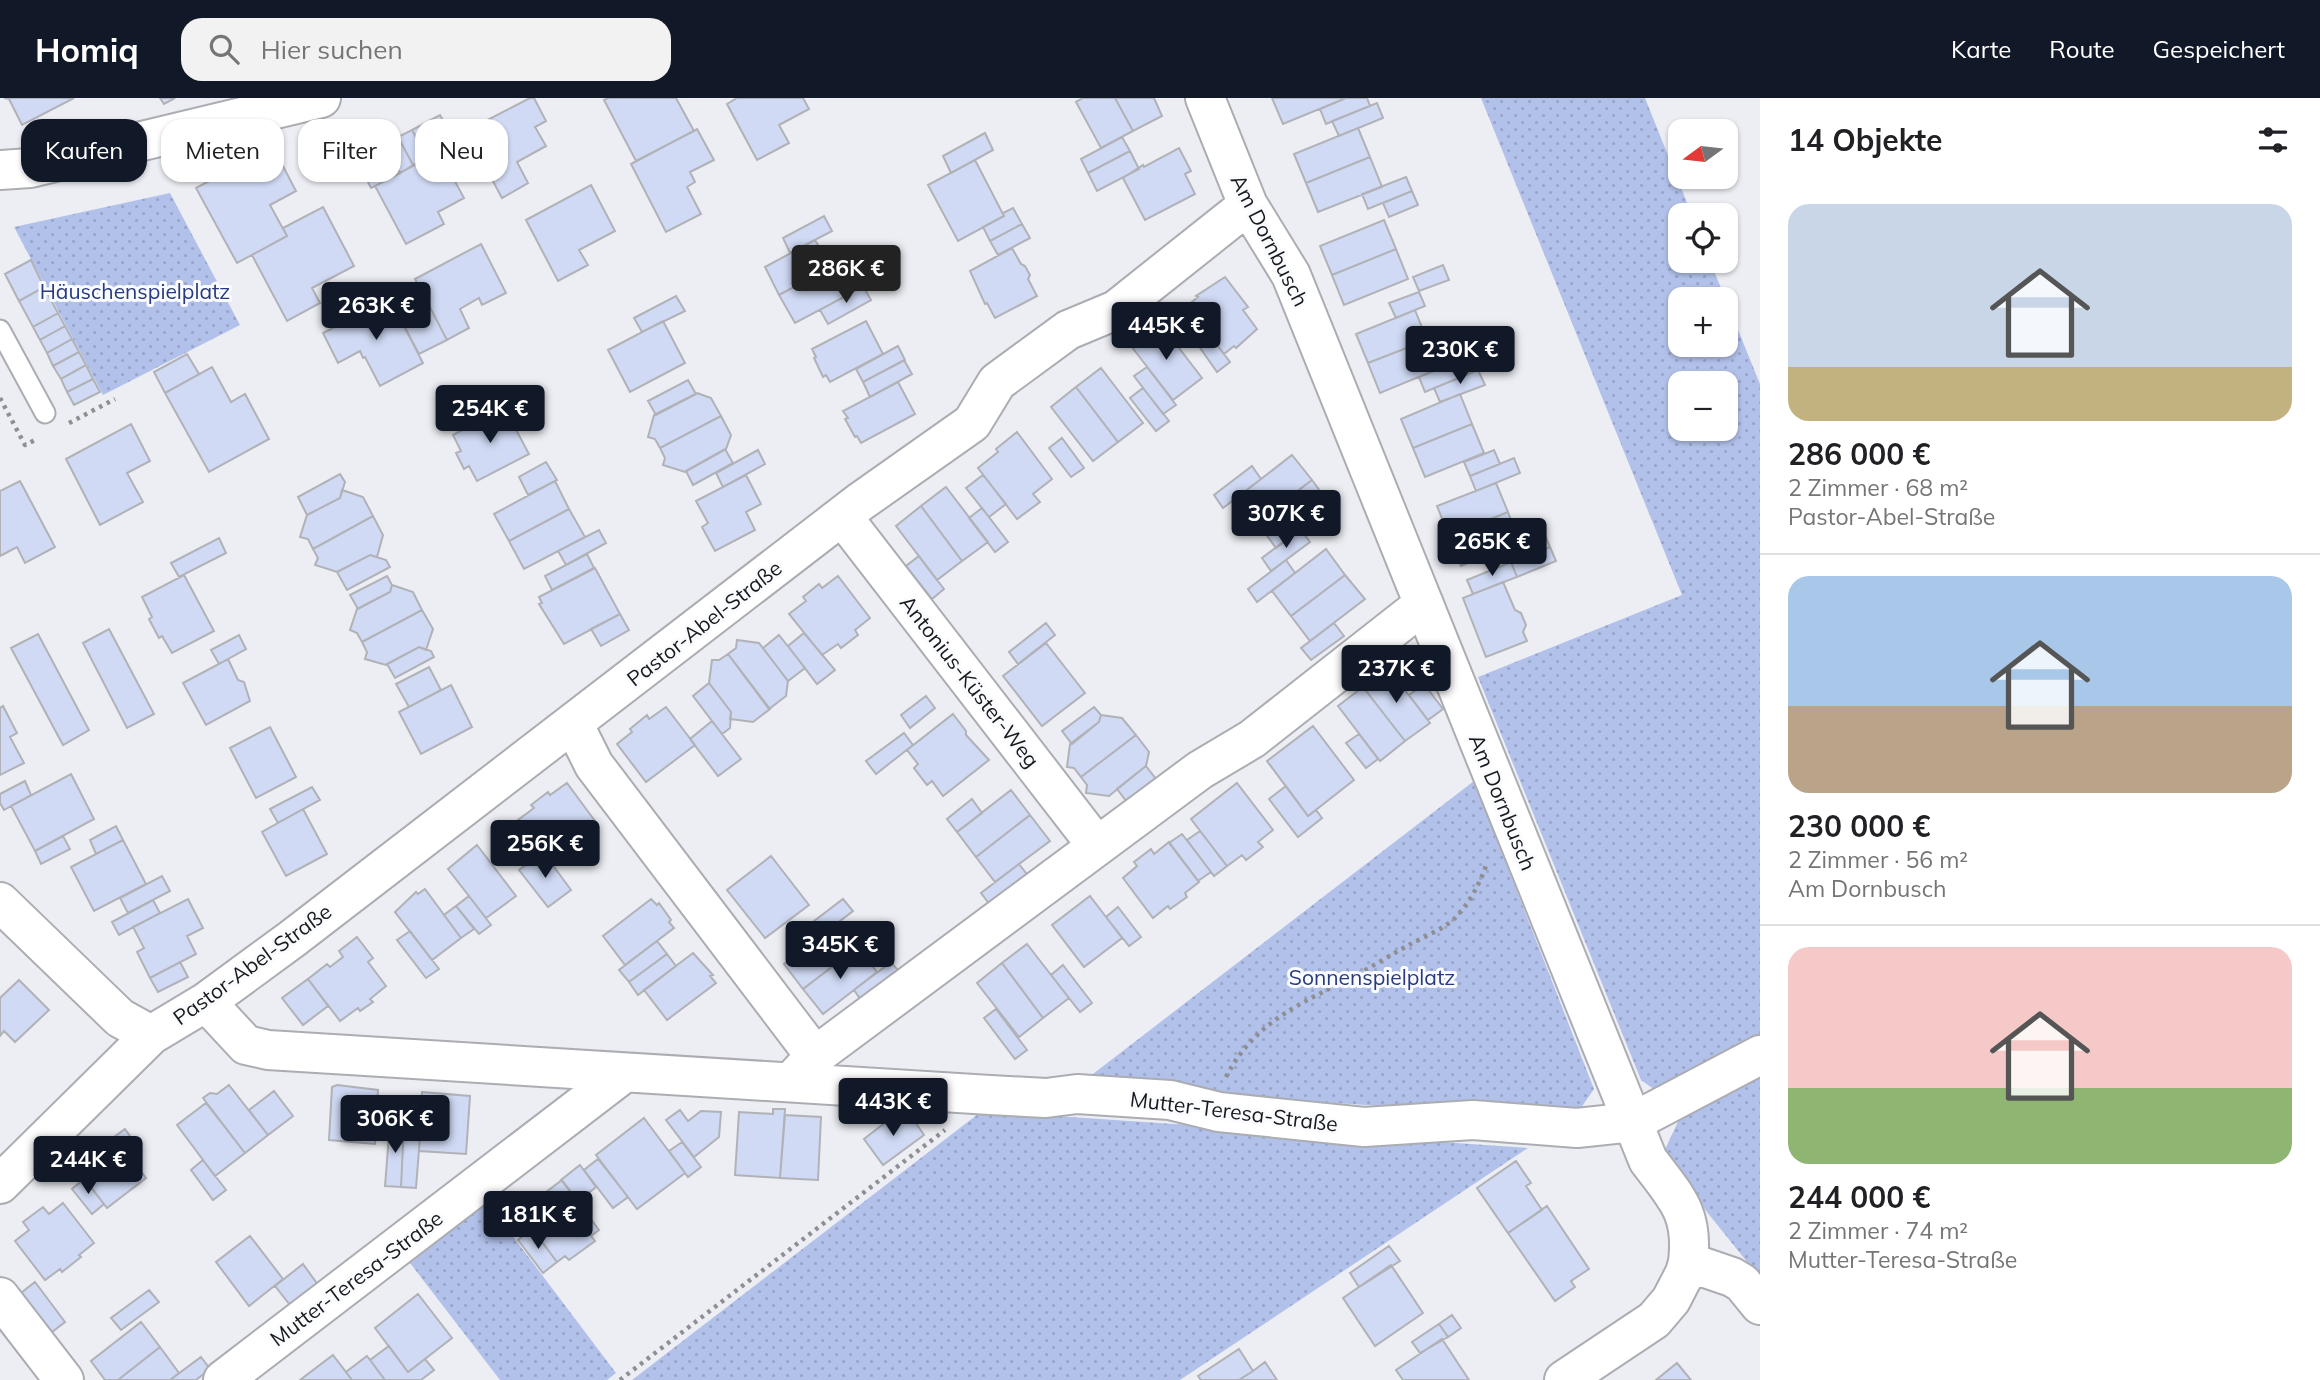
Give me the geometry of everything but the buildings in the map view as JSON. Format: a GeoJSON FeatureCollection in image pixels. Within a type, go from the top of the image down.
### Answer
{"type":"FeatureCollection","features":[{"type":"Feature","properties":{"kind":"street"},"geometry":{"type":"LineString","coordinates":[[0,170],[30,168],[321,98]]}},
{"type":"Feature","properties":{"kind":"street","name":"Am Dornbusch"},"geometry":{"type":"LineString","coordinates":[[1205,98],[1248,205],[1291,275],[1648,1160],[1681,1203],[1688,1224],[1688,1262]]}},
{"type":"Feature","properties":{"kind":"street","name":"Pastor-Abel-Straße"},"geometry":{"type":"LineString","coordinates":[[151,1035],[206,1002],[303,930],[842,516],[972,423],[997,382],[1068,330],[1116,310],[1248,205]]}},
{"type":"Feature","properties":{"kind":"street","name":"Antonius-Küster-Weg"},"geometry":{"type":"LineString","coordinates":[[842,516],[1097,846]]}},
{"type":"Feature","properties":{"kind":"street"},"geometry":{"type":"LineString","coordinates":[[573,723],[594,765],[803,1069],[1200,770],[1252,739],[1424,604]]}},
{"type":"Feature","properties":{"kind":"street"},"geometry":{"type":"LineString","coordinates":[[0,902],[120,1018],[151,1035],[0,1184]]}},
{"type":"Feature","properties":{"kind":"street","name":"Mutter-Teresa-Straße"},"geometry":{"type":"LineString","coordinates":[[206,1002],[246,1045],[268,1050],[624,1073],[803,1069],[990,1096],[1046,1098],[1077,1094],[1170,1100],[1219,1112],[1364,1128],[1473,1119],[1577,1128],[1633,1122]]}},
{"type":"Feature","properties":{"kind":"street"},"geometry":{"type":"LineString","coordinates":[[1633,1122],[1760,1055]]}},
{"type":"Feature","properties":{"kind":"street","name":"Mutter-Teresa-Straße"},"geometry":{"type":"LineString","coordinates":[[223,1380],[624,1073]]}},
{"type":"Feature","properties":{"kind":"street"},"geometry":{"type":"LineString","coordinates":[[1570,1379],[1654,1320],[1671,1300],[1688,1262],[1732,1277],[1742,1283],[1760,1305]]}},
{"type":"Feature","properties":{"kind":"street"},"geometry":{"type":"LineString","coordinates":[[0,1297],[64,1380]]}},
{"type":"Feature","properties":{"kind":"lane"},"geometry":{"type":"LineString","coordinates":[[0,330],[45,412]]}},
{"type":"Feature","properties":{"kind":"path"},"geometry":{"type":"LineString","coordinates":[[1219,1112],[1222,1083],[1234,1061],[1252,1039],[1310,997],[1454,920],[1477,890],[1489,859],[1516,835]]}},
{"type":"Feature","properties":{"kind":"path"},"geometry":{"type":"LineString","coordinates":[[620,1380],[990,1096]]}},
{"type":"Feature","properties":{"kind":"green space"},"geometry":{"type":"Polygon","coordinates":[[[1481,98],[1645,98],[1668,155],[1668,189],[1682,189],[1687,203],[1668,203],[1668,273],[1715,273],[1720,287],[1668,287],[1668,357],[1738,357],[1738,330],[1760,384],[1760,1039],[1658,1092],[1641,1080],[1478,677],[1682,595],[1481,98]]]}},
{"type":"Feature","properties":{"kind":"green space","name":"Häuschenspielplatz"},"geometry":{"type":"Polygon","coordinates":[[[170,193],[240,325],[103,395],[14,227],[170,193]]]}},
{"type":"Feature","properties":{"kind":"green space","name":"Sonnenspielplatz"},"geometry":{"type":"Polygon","coordinates":[[[1474,781],[1594,1089],[1574,1118],[1076,1087],[1474,781]]]}},
{"type":"Feature","properties":{"kind":"green space"},"geometry":{"type":"Polygon","coordinates":[[[1760,1073],[1760,1278],[1662,1156],[1682,1113],[1760,1073]]]}},
{"type":"Feature","properties":{"kind":"green space"},"geometry":{"type":"Polygon","coordinates":[[[982,1111],[1528,1148],[1180,1380],[632,1380],[982,1111]]]}},
{"type":"Feature","properties":{"kind":"green space"},"geometry":{"type":"Polygon","coordinates":[[[487,1202],[616,1373],[607,1380],[500,1380],[410,1263],[487,1202]]]}}]}
